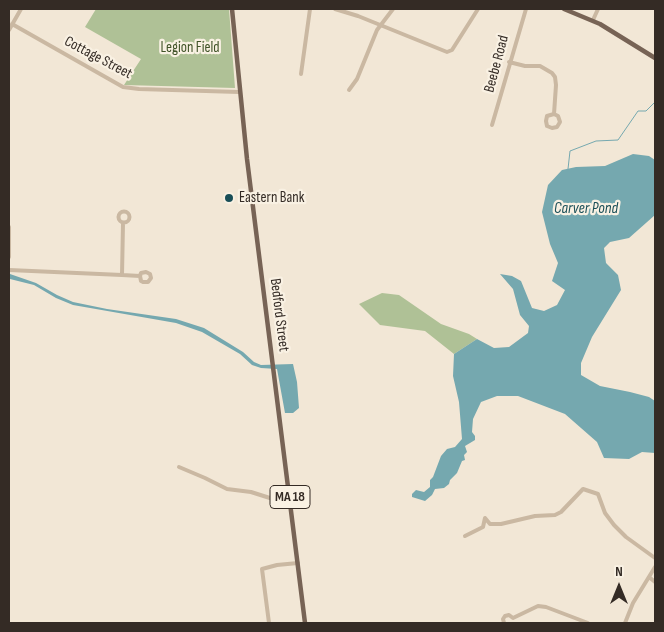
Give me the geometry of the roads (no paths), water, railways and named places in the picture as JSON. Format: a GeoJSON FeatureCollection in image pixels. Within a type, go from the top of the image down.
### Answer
{"type":"FeatureCollection","features":[{"type":"Feature","properties":{"kind":"main road","name":"Bedford Street"},"geometry":{"type":"LineString","coordinates":[[232,9],[239,92],[305,623]]}},
{"type":"Feature","properties":{"kind":"main road"},"geometry":{"type":"LineString","coordinates":[[564,9],[593,20],[655,58]]}},
{"type":"Feature","properties":{"kind":"street"},"geometry":{"type":"LineString","coordinates":[[9,30],[11,22],[21,9]]}},
{"type":"Feature","properties":{"kind":"street"},"geometry":{"type":"LineString","coordinates":[[301,74],[310,9]]}},
{"type":"Feature","properties":{"kind":"street"},"geometry":{"type":"LineString","coordinates":[[334,9],[358,16],[445,52],[452,50],[478,9]]}},
{"type":"Feature","properties":{"kind":"street"},"geometry":{"type":"LineString","coordinates":[[349,90],[357,79],[380,25],[393,9]]}},
{"type":"Feature","properties":{"kind":"street","name":"Beebe Road"},"geometry":{"type":"LineString","coordinates":[[492,125],[526,9]]}},
{"type":"Feature","properties":{"kind":"street"},"geometry":{"type":"LineString","coordinates":[[593,20],[598,9]]}},
{"type":"Feature","properties":{"kind":"street","name":"Cottage Street"},"geometry":{"type":"LineString","coordinates":[[11,22],[123,87],[239,92]]}},
{"type":"Feature","properties":{"kind":"street"},"geometry":{"type":"LineString","coordinates":[[509,62],[524,66],[540,66],[552,73],[555,77],[556,85],[554,114]]}},
{"type":"Feature","properties":{"kind":"street"},"geometry":{"type":"LineString","coordinates":[[122,275],[123,223]]}},
{"type":"Feature","properties":{"kind":"street"},"geometry":{"type":"LineString","coordinates":[[9,226],[9,257]]}},
{"type":"Feature","properties":{"kind":"street"},"geometry":{"type":"LineString","coordinates":[[9,270],[140,276]]}},
{"type":"Feature","properties":{"kind":"street"},"geometry":{"type":"LineString","coordinates":[[179,467],[226,489],[251,492],[270,498],[290,499]]}},
{"type":"Feature","properties":{"kind":"street"},"geometry":{"type":"LineString","coordinates":[[465,536],[483,527],[486,518],[490,524],[502,524],[535,516],[555,515],[561,512],[583,489],[598,494],[606,513],[614,524],[626,537],[655,558]]}},
{"type":"Feature","properties":{"kind":"street"},"geometry":{"type":"LineString","coordinates":[[269,623],[262,569],[298,563]]}},
{"type":"Feature","properties":{"kind":"street"},"geometry":{"type":"LineString","coordinates":[[625,623],[633,603],[655,566]]}},
{"type":"Feature","properties":{"kind":"street"},"geometry":{"type":"LineString","coordinates":[[648,577],[655,582]]}},
{"type":"Feature","properties":{"kind":"street"},"geometry":{"type":"LineString","coordinates":[[513,618],[534,606],[540,606],[588,623]]}},
{"type":"Feature","properties":{"kind":"street"},"geometry":{"type":"LineString","coordinates":[[504,623],[503,619],[505,616],[509,615],[513,618]]}},
{"type":"Feature","properties":{"kind":"street"},"geometry":{"type":"LineString","coordinates":[[513,618],[513,623]]}},
{"type":"Feature","properties":{"kind":"water","name":"Carver Pond"},"geometry":{"type":"Polygon","coordinates":[[[633,154],[649,156],[655,160],[655,215],[629,238],[610,242],[604,248],[606,263],[618,275],[621,290],[592,337],[581,363],[581,375],[600,386],[649,397],[655,401],[655,453],[642,452],[629,459],[604,458],[597,442],[565,414],[518,396],[497,396],[481,402],[473,419],[472,432],[475,440],[465,446],[467,452],[464,455],[465,460],[462,461],[457,473],[450,480],[449,484],[444,488],[435,489],[432,495],[425,501],[412,497],[416,490],[424,492],[430,487],[430,480],[441,456],[447,449],[455,447],[462,439],[459,402],[453,376],[454,354],[477,339],[494,348],[509,347],[528,333],[529,326],[520,315],[513,289],[500,274],[512,276],[521,281],[532,308],[544,311],[557,305],[565,290],[552,281],[558,263],[550,244],[542,212],[548,185],[562,170],[576,167],[605,166],[633,154]]]}},
{"type":"Feature","properties":{"kind":"water"},"geometry":{"type":"Polygon","coordinates":[[[10,274],[36,283],[73,302],[176,319],[204,328],[261,365],[293,364],[297,382],[299,408],[293,413],[285,413],[277,369],[261,368],[252,365],[240,354],[202,332],[176,323],[73,305],[56,298],[34,285],[10,279],[10,274]]]}},
{"type":"Feature","properties":{"kind":"waterway"},"geometry":{"type":"LineString","coordinates":[[568,169],[570,151],[596,141],[618,140],[638,111],[646,111],[655,102]]}},
{"type":"Feature","properties":{"kind":"place","name":"Eastern Bank"},"geometry":{"type":"Point","coordinates":[229,198]}},
{"type":"Feature","properties":{"kind":"park label","name":"Legion Field"},"geometry":{"type":"Point","coordinates":[190,48]}}]}
